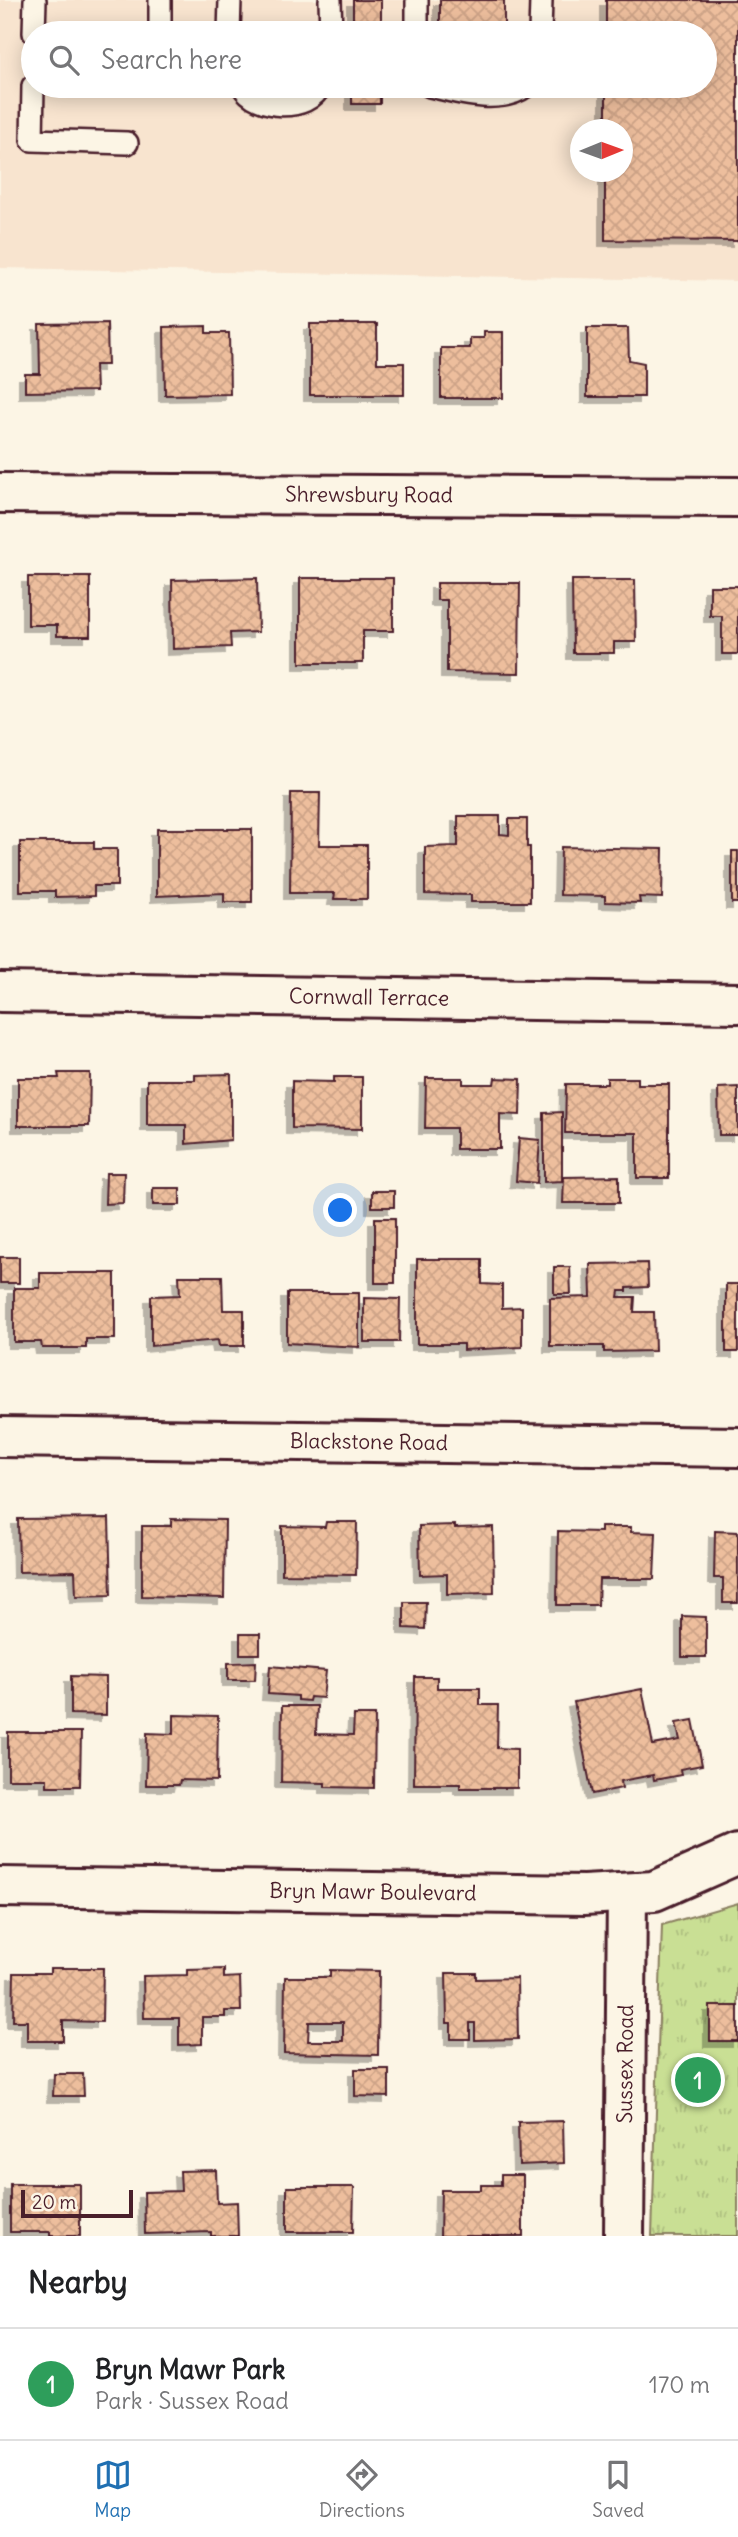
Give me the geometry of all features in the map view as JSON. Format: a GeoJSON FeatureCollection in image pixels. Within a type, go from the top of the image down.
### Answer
{"type":"FeatureCollection","features":[{"type":"Feature","properties":{"kind":"street","name":"Shrewsbury Road"},"geometry":{"type":"LineString","coordinates":[[0,493],[738,497]]}},
{"type":"Feature","properties":{"kind":"street","name":"Cornwall Terrace"},"geometry":{"type":"LineString","coordinates":[[0,992],[738,1003]]}},
{"type":"Feature","properties":{"kind":"street","name":"Blackstone Road"},"geometry":{"type":"LineString","coordinates":[[0,1437],[738,1447]]}},
{"type":"Feature","properties":{"kind":"street","name":"Bryn Mawr Boulevard"},"geometry":{"type":"LineString","coordinates":[[0,1887],[584,1895],[654,1891],[738,1854]]}},
{"type":"Feature","properties":{"kind":"street","name":"Sussex Road"},"geometry":{"type":"LineString","coordinates":[[624,2236],[627,1893]]}},
{"type":"Feature","properties":{"kind":"lane"},"geometry":{"type":"LineString","coordinates":[[34,21],[35,0]]}},
{"type":"Feature","properties":{"kind":"lane"},"geometry":{"type":"LineString","coordinates":[[160,0],[160,21]]}},
{"type":"Feature","properties":{"kind":"lane"},"geometry":{"type":"LineString","coordinates":[[229,21],[230,0]]}},
{"type":"Feature","properties":{"kind":"lane"},"geometry":{"type":"LineString","coordinates":[[330,0],[331,21]]}},
{"type":"Feature","properties":{"kind":"lane"},"geometry":{"type":"LineString","coordinates":[[417,0],[417,21]]}},
{"type":"Feature","properties":{"kind":"lane"},"geometry":{"type":"LineString","coordinates":[[540,21],[541,0]]}},
{"type":"Feature","properties":{"kind":"lane"},"geometry":{"type":"LineString","coordinates":[[33,98],[32,140],[127,142]]}},
{"type":"Feature","properties":{"kind":"lane"},"geometry":{"type":"LineString","coordinates":[[259,98],[268,103],[299,103],[305,98]]}},
{"type":"Feature","properties":{"kind":"shaded area"},"geometry":{"type":"Polygon","coordinates":[[[0,0],[738,0],[738,281],[0,268],[0,0]]]}},
{"type":"Feature","properties":{"kind":"green space"},"geometry":{"type":"Polygon","coordinates":[[[738,1903],[738,2236],[652,2236],[662,1925],[738,1903]]]}},
{"type":"Feature","properties":{"kind":"building"},"geometry":{"type":"Polygon","coordinates":[[[353,0],[381,0],[381,21],[353,21],[353,0]]]}},
{"type":"Feature","properties":{"kind":"building"},"geometry":{"type":"Polygon","coordinates":[[[440,0],[504,0],[504,21],[440,21],[440,0]]]}},
{"type":"Feature","properties":{"kind":"building"},"geometry":{"type":"Polygon","coordinates":[[[606,0],[738,0],[738,241],[605,240],[605,182],[633,182],[633,119],[606,119],[606,98],[717,98],[717,21],[606,21],[606,0]]]}},
{"type":"Feature","properties":{"kind":"building"},"geometry":{"type":"Polygon","coordinates":[[[352,98],[380,98],[380,104],[352,104],[352,98]]]}},
{"type":"Feature","properties":{"kind":"building"},"geometry":{"type":"Polygon","coordinates":[[[107,323],[108,365],[95,365],[96,391],[25,392],[25,374],[40,374],[39,324],[107,323]]]}},
{"type":"Feature","properties":{"kind":"building"},"geometry":{"type":"Polygon","coordinates":[[[310,324],[377,324],[377,363],[404,363],[404,395],[310,395],[310,324]]]}},
{"type":"Feature","properties":{"kind":"building"},"geometry":{"type":"Polygon","coordinates":[[[206,326],[206,333],[229,333],[230,394],[165,395],[164,327],[206,326]]]}},
{"type":"Feature","properties":{"kind":"building"},"geometry":{"type":"Polygon","coordinates":[[[587,328],[628,328],[629,360],[644,363],[644,397],[587,397],[587,328]]]}},
{"type":"Feature","properties":{"kind":"building"},"geometry":{"type":"Polygon","coordinates":[[[484,332],[503,332],[503,398],[441,398],[441,348],[470,348],[470,338],[484,338],[484,332]]]}},
{"type":"Feature","properties":{"kind":"building"},"geometry":{"type":"Polygon","coordinates":[[[28,577],[90,577],[90,636],[57,636],[57,625],[28,625],[28,577]]]}},
{"type":"Feature","properties":{"kind":"building"},"geometry":{"type":"Polygon","coordinates":[[[257,578],[258,632],[230,633],[231,647],[173,649],[172,580],[257,578]]]}},
{"type":"Feature","properties":{"kind":"building"},"geometry":{"type":"Polygon","coordinates":[[[300,578],[393,578],[393,631],[363,631],[363,663],[300,663],[300,578]]]}},
{"type":"Feature","properties":{"kind":"building"},"geometry":{"type":"Polygon","coordinates":[[[572,580],[635,580],[636,642],[614,642],[614,653],[573,653],[572,580]]]}},
{"type":"Feature","properties":{"kind":"building"},"geometry":{"type":"Polygon","coordinates":[[[437,583],[520,583],[519,673],[447,672],[447,600],[437,600],[437,583]]]}},
{"type":"Feature","properties":{"kind":"building"},"geometry":{"type":"Polygon","coordinates":[[[710,586],[738,586],[738,654],[722,654],[722,616],[710,616],[710,586]]]}},
{"type":"Feature","properties":{"kind":"building"},"geometry":{"type":"Polygon","coordinates":[[[291,793],[320,793],[319,845],[367,845],[367,899],[334,899],[335,893],[290,893],[291,793]]]}},
{"type":"Feature","properties":{"kind":"building"},"geometry":{"type":"Polygon","coordinates":[[[458,816],[500,816],[500,834],[509,835],[509,819],[527,819],[530,902],[471,902],[471,895],[425,894],[425,847],[458,846],[458,816]]]}},
{"type":"Feature","properties":{"kind":"building"},"geometry":{"type":"Polygon","coordinates":[[[157,829],[252,829],[252,902],[224,902],[224,893],[157,896],[157,829]]]}},
{"type":"Feature","properties":{"kind":"building"},"geometry":{"type":"Polygon","coordinates":[[[20,842],[94,842],[94,849],[117,849],[117,886],[94,886],[94,896],[55,897],[55,891],[20,891],[20,842]]]}},
{"type":"Feature","properties":{"kind":"building"},"geometry":{"type":"Polygon","coordinates":[[[561,847],[663,849],[662,898],[639,897],[640,903],[605,902],[605,896],[560,895],[561,847]]]}},
{"type":"Feature","properties":{"kind":"building"},"geometry":{"type":"Polygon","coordinates":[[[732,851],[738,851],[738,903],[732,903],[732,851]]]}},
{"type":"Feature","properties":{"kind":"building"},"geometry":{"type":"Polygon","coordinates":[[[58,1073],[90,1073],[89,1126],[18,1126],[18,1078],[59,1078],[58,1073]]]}},
{"type":"Feature","properties":{"kind":"building"},"geometry":{"type":"Polygon","coordinates":[[[231,1074],[231,1140],[186,1144],[186,1125],[147,1125],[147,1080],[195,1080],[195,1075],[231,1074]]]}},
{"type":"Feature","properties":{"kind":"building"},"geometry":{"type":"Polygon","coordinates":[[[334,1077],[362,1077],[362,1129],[292,1128],[292,1081],[334,1082],[334,1077]]]}},
{"type":"Feature","properties":{"kind":"building"},"geometry":{"type":"Polygon","coordinates":[[[426,1078],[463,1078],[463,1084],[494,1084],[495,1078],[521,1079],[520,1115],[500,1114],[500,1149],[456,1149],[456,1128],[425,1128],[426,1078]]]}},
{"type":"Feature","properties":{"kind":"building"},"geometry":{"type":"Polygon","coordinates":[[[607,1078],[638,1078],[638,1084],[669,1084],[669,1178],[637,1178],[637,1133],[565,1133],[566,1084],[607,1084],[607,1078]]]}},
{"type":"Feature","properties":{"kind":"building"},"geometry":{"type":"Polygon","coordinates":[[[738,1087],[738,1135],[719,1135],[718,1088],[738,1087]]]}},
{"type":"Feature","properties":{"kind":"building"},"geometry":{"type":"Polygon","coordinates":[[[562,1112],[562,1181],[544,1182],[544,1113],[562,1112]]]}},
{"type":"Feature","properties":{"kind":"building"},"geometry":{"type":"Polygon","coordinates":[[[519,1138],[540,1140],[537,1183],[516,1181],[519,1138]]]}},
{"type":"Feature","properties":{"kind":"building"},"geometry":{"type":"Polygon","coordinates":[[[106,1173],[124,1173],[123,1203],[105,1204],[106,1173]]]}},
{"type":"Feature","properties":{"kind":"building"},"geometry":{"type":"Polygon","coordinates":[[[619,1176],[619,1203],[563,1203],[564,1177],[619,1176]]]}},
{"type":"Feature","properties":{"kind":"building"},"geometry":{"type":"Polygon","coordinates":[[[153,1188],[180,1188],[180,1205],[153,1205],[153,1188]]]}},
{"type":"Feature","properties":{"kind":"building"},"geometry":{"type":"Polygon","coordinates":[[[372,1191],[394,1191],[394,1207],[372,1207],[372,1191]]]}},
{"type":"Feature","properties":{"kind":"building"},"geometry":{"type":"Polygon","coordinates":[[[375,1218],[395,1218],[395,1283],[375,1283],[375,1218]]]}},
{"type":"Feature","properties":{"kind":"building"},"geometry":{"type":"Polygon","coordinates":[[[0,1257],[19,1257],[19,1283],[0,1283],[0,1257]]]}},
{"type":"Feature","properties":{"kind":"building"},"geometry":{"type":"Polygon","coordinates":[[[417,1259],[482,1259],[482,1284],[502,1285],[502,1308],[522,1307],[522,1347],[463,1350],[463,1344],[417,1344],[417,1259]]]}},
{"type":"Feature","properties":{"kind":"building"},"geometry":{"type":"Polygon","coordinates":[[[647,1263],[648,1287],[627,1288],[627,1291],[619,1291],[618,1297],[635,1297],[634,1312],[654,1312],[655,1351],[604,1352],[604,1346],[550,1346],[550,1298],[591,1297],[590,1264],[647,1263]]]}},
{"type":"Feature","properties":{"kind":"building"},"geometry":{"type":"Polygon","coordinates":[[[554,1267],[570,1267],[571,1294],[554,1294],[554,1267]]]}},
{"type":"Feature","properties":{"kind":"building"},"geometry":{"type":"Polygon","coordinates":[[[40,1273],[115,1273],[115,1339],[86,1339],[86,1348],[42,1348],[41,1342],[14,1342],[14,1288],[40,1288],[40,1273]]]}},
{"type":"Feature","properties":{"kind":"building"},"geometry":{"type":"Polygon","coordinates":[[[179,1276],[222,1276],[223,1310],[244,1310],[244,1346],[219,1346],[218,1340],[151,1346],[151,1296],[180,1295],[179,1276]]]}},
{"type":"Feature","properties":{"kind":"building"},"geometry":{"type":"Polygon","coordinates":[[[726,1284],[738,1284],[738,1352],[726,1352],[726,1284]]]}},
{"type":"Feature","properties":{"kind":"building"},"geometry":{"type":"Polygon","coordinates":[[[287,1293],[359,1293],[359,1347],[287,1343],[287,1293]]]}},
{"type":"Feature","properties":{"kind":"building"},"geometry":{"type":"Polygon","coordinates":[[[364,1298],[400,1299],[399,1342],[364,1342],[364,1298]]]}},
{"type":"Feature","properties":{"kind":"building"},"geometry":{"type":"Polygon","coordinates":[[[109,1518],[111,1595],[76,1596],[75,1571],[19,1572],[18,1519],[109,1518]]]}},
{"type":"Feature","properties":{"kind":"building"},"geometry":{"type":"Polygon","coordinates":[[[171,1519],[225,1520],[224,1598],[142,1596],[142,1526],[171,1526],[171,1519]]]}},
{"type":"Feature","properties":{"kind":"building"},"geometry":{"type":"Polygon","coordinates":[[[326,1522],[357,1522],[356,1575],[282,1574],[282,1526],[325,1527],[326,1522]]]}},
{"type":"Feature","properties":{"kind":"building"},"geometry":{"type":"Polygon","coordinates":[[[455,1525],[455,1528],[493,1527],[494,1593],[447,1594],[447,1574],[420,1575],[419,1526],[455,1525]]]}},
{"type":"Feature","properties":{"kind":"building"},"geometry":{"type":"Polygon","coordinates":[[[601,1527],[631,1527],[631,1532],[656,1533],[654,1579],[599,1579],[598,1605],[557,1605],[558,1531],[601,1532],[601,1527]]]}},
{"type":"Feature","properties":{"kind":"building"},"geometry":{"type":"Polygon","coordinates":[[[715,1531],[738,1532],[738,1603],[723,1603],[723,1578],[714,1578],[715,1531]]]}},
{"type":"Feature","properties":{"kind":"building"},"geometry":{"type":"Polygon","coordinates":[[[404,1602],[426,1602],[425,1629],[404,1628],[404,1602]]]}},
{"type":"Feature","properties":{"kind":"building"},"geometry":{"type":"Polygon","coordinates":[[[682,1616],[706,1617],[706,1657],[682,1657],[682,1616]]]}},
{"type":"Feature","properties":{"kind":"building"},"geometry":{"type":"Polygon","coordinates":[[[240,1634],[260,1634],[260,1654],[240,1654],[240,1634]]]}},
{"type":"Feature","properties":{"kind":"building"},"geometry":{"type":"Polygon","coordinates":[[[256,1662],[255,1680],[228,1680],[228,1663],[256,1662]]]}},
{"type":"Feature","properties":{"kind":"building"},"geometry":{"type":"Polygon","coordinates":[[[270,1666],[326,1671],[323,1698],[310,1697],[309,1701],[298,1700],[298,1696],[268,1694],[270,1666]]]}},
{"type":"Feature","properties":{"kind":"building"},"geometry":{"type":"Polygon","coordinates":[[[71,1676],[106,1677],[106,1715],[71,1714],[71,1676]]]}},
{"type":"Feature","properties":{"kind":"building"},"geometry":{"type":"Polygon","coordinates":[[[415,1677],[437,1677],[437,1688],[480,1688],[480,1705],[498,1705],[497,1748],[517,1749],[517,1788],[460,1788],[460,1784],[414,1784],[415,1677]]]}},
{"type":"Feature","properties":{"kind":"building"},"geometry":{"type":"Polygon","coordinates":[[[642,1689],[653,1745],[680,1740],[676,1723],[693,1720],[702,1765],[680,1769],[681,1775],[654,1780],[653,1775],[621,1781],[622,1788],[592,1794],[574,1702],[642,1689]]]}},
{"type":"Feature","properties":{"kind":"building"},"geometry":{"type":"Polygon","coordinates":[[[282,1706],[317,1706],[316,1734],[353,1735],[354,1715],[375,1715],[374,1788],[325,1787],[325,1783],[281,1782],[282,1706]]]}},
{"type":"Feature","properties":{"kind":"building"},"geometry":{"type":"Polygon","coordinates":[[[174,1715],[218,1716],[217,1781],[180,1780],[179,1785],[146,1785],[147,1733],[174,1734],[174,1715]]]}},
{"type":"Feature","properties":{"kind":"building"},"geometry":{"type":"Polygon","coordinates":[[[8,1732],[81,1732],[80,1786],[47,1786],[47,1779],[8,1779],[8,1732]]]}},
{"type":"Feature","properties":{"kind":"building"},"geometry":{"type":"Polygon","coordinates":[[[50,1968],[103,1968],[102,2022],[63,2021],[63,2041],[27,2041],[27,2021],[13,2021],[14,1973],[50,1973],[50,1968]]]}},
{"type":"Feature","properties":{"kind":"building"},"geometry":{"type":"Polygon","coordinates":[[[224,1969],[224,1978],[240,1977],[241,2011],[225,2011],[225,2017],[202,2017],[202,2044],[179,2045],[179,2018],[144,2018],[143,1976],[187,1975],[187,1970],[224,1969]]]}},
{"type":"Feature","properties":{"kind":"building"},"geometry":{"type":"Polygon","coordinates":[[[330,1970],[379,1971],[378,2055],[284,2053],[285,1977],[330,1977],[330,1970]],[[309,2022],[308,2041],[343,2041],[343,2022],[309,2022]]]}},
{"type":"Feature","properties":{"kind":"building"},"geometry":{"type":"Polygon","coordinates":[[[446,1973],[476,1973],[476,1979],[517,1978],[518,2039],[475,2040],[475,2023],[470,2023],[470,2039],[451,2039],[451,2023],[447,2023],[446,1973]]]}},
{"type":"Feature","properties":{"kind":"building"},"geometry":{"type":"Polygon","coordinates":[[[710,2006],[738,2006],[738,2041],[710,2041],[710,2006]]]}},
{"type":"Feature","properties":{"kind":"building"},"geometry":{"type":"Polygon","coordinates":[[[355,2069],[389,2069],[389,2097],[355,2096],[355,2069]]]}},
{"type":"Feature","properties":{"kind":"building"},"geometry":{"type":"Polygon","coordinates":[[[54,2074],[83,2074],[84,2096],[53,2096],[54,2074]]]}},
{"type":"Feature","properties":{"kind":"building"},"geometry":{"type":"Polygon","coordinates":[[[563,2121],[564,2163],[519,2165],[518,2122],[563,2121]]]}},
{"type":"Feature","properties":{"kind":"building"},"geometry":{"type":"Polygon","coordinates":[[[216,2170],[217,2203],[237,2202],[238,2236],[211,2236],[211,2232],[145,2234],[144,2192],[181,2191],[180,2171],[216,2170]]]}},
{"type":"Feature","properties":{"kind":"building"},"geometry":{"type":"Polygon","coordinates":[[[501,2175],[523,2175],[523,2236],[440,2236],[441,2190],[481,2190],[481,2185],[501,2185],[501,2175]]]}},
{"type":"Feature","properties":{"kind":"building"},"geometry":{"type":"Polygon","coordinates":[[[10,2184],[80,2184],[80,2236],[50,2236],[50,2232],[10,2232],[10,2184]]]}},
{"type":"Feature","properties":{"kind":"building"},"geometry":{"type":"Polygon","coordinates":[[[287,2187],[354,2187],[353,2232],[287,2232],[287,2187]]]}},
{"type":"Feature","properties":{"kind":"place","name":"Bryn Mawr Park"},"geometry":{"type":"Point","coordinates":[698,2080]}}]}
